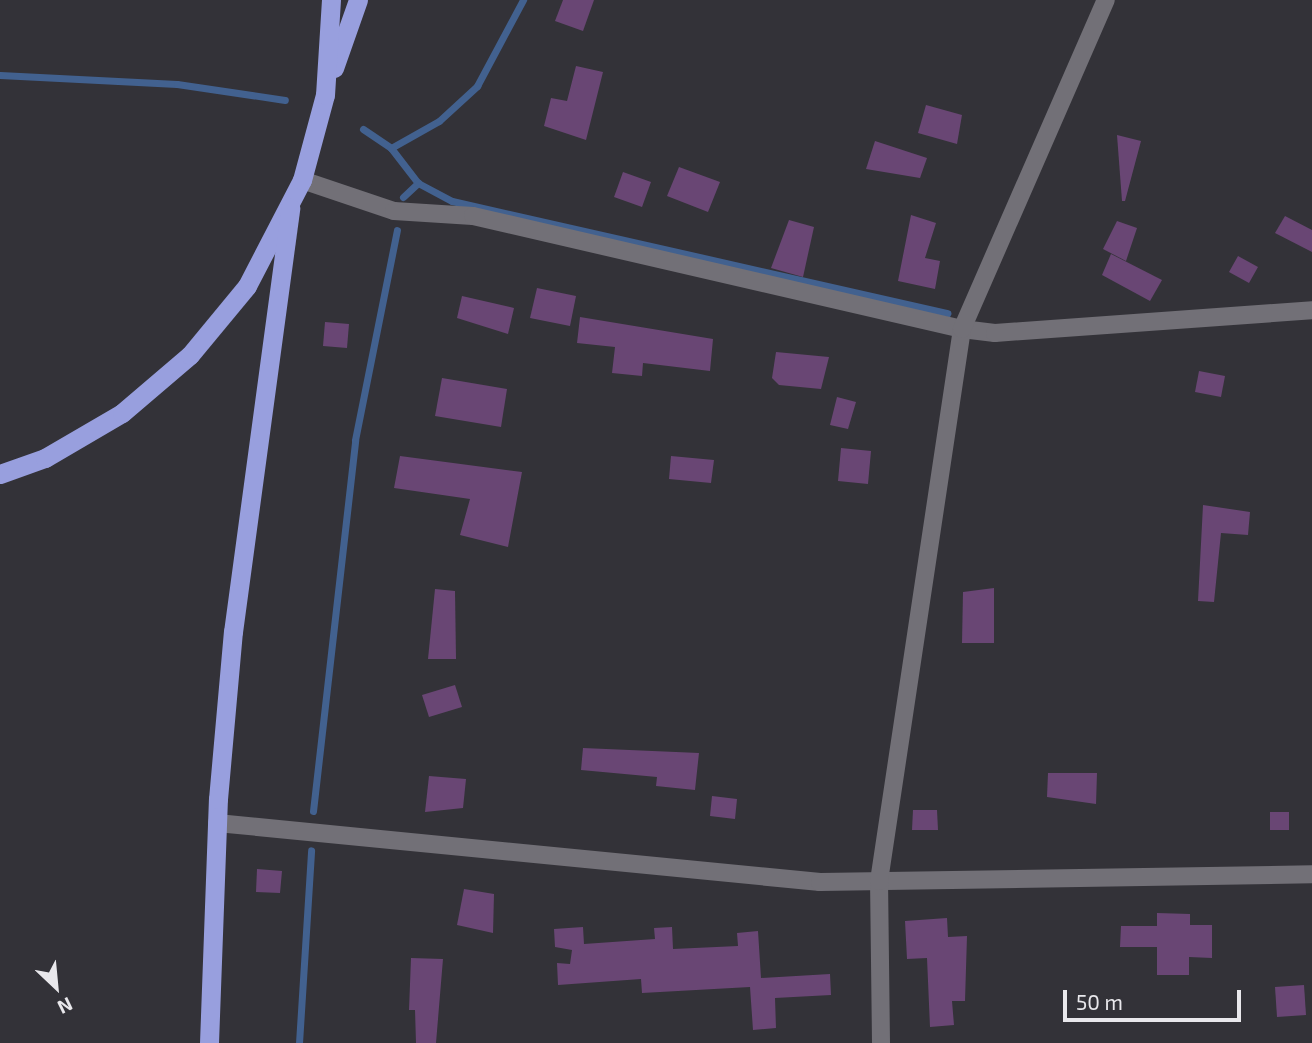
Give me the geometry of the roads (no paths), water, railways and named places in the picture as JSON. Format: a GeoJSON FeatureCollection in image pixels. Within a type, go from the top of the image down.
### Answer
{"type":"FeatureCollection","features":[{"type":"Feature","properties":{"kind":"highway"},"geometry":{"type":"LineString","coordinates":[[324,95],[331,0]]}},
{"type":"Feature","properties":{"kind":"highway"},"geometry":{"type":"LineString","coordinates":[[0,474],[45,458],[122,413],[190,355],[247,286],[290,208],[302,180],[324,95],[358,0]]}},
{"type":"Feature","properties":{"kind":"highway"},"geometry":{"type":"LineString","coordinates":[[209,1043],[217,824],[234,619],[290,208]]}},
{"type":"Feature","properties":{"kind":"street"},"geometry":{"type":"LineString","coordinates":[[881,1043],[879,881],[962,329],[1106,0]]}},
{"type":"Feature","properties":{"kind":"street"},"geometry":{"type":"LineString","coordinates":[[302,180],[394,211],[474,216],[962,329],[995,333],[1312,310]]}},
{"type":"Feature","properties":{"kind":"street"},"geometry":{"type":"LineString","coordinates":[[217,824],[820,882],[1312,874]]}},
{"type":"Feature","properties":{"kind":"waterway"},"geometry":{"type":"LineString","coordinates":[[391,148],[439,121],[477,86],[523,0]]}},
{"type":"Feature","properties":{"kind":"waterway"},"geometry":{"type":"LineString","coordinates":[[0,75],[177,84],[285,100]]}},
{"type":"Feature","properties":{"kind":"waterway"},"geometry":{"type":"LineString","coordinates":[[363,129],[391,148],[418,183]]}},
{"type":"Feature","properties":{"kind":"waterway"},"geometry":{"type":"LineString","coordinates":[[403,197],[418,183],[452,201],[947,313]]}},
{"type":"Feature","properties":{"kind":"waterway"},"geometry":{"type":"LineString","coordinates":[[313,811],[355,440],[397,230]]}},
{"type":"Feature","properties":{"kind":"waterway"},"geometry":{"type":"LineString","coordinates":[[299,1043],[311,850]]}}]}
